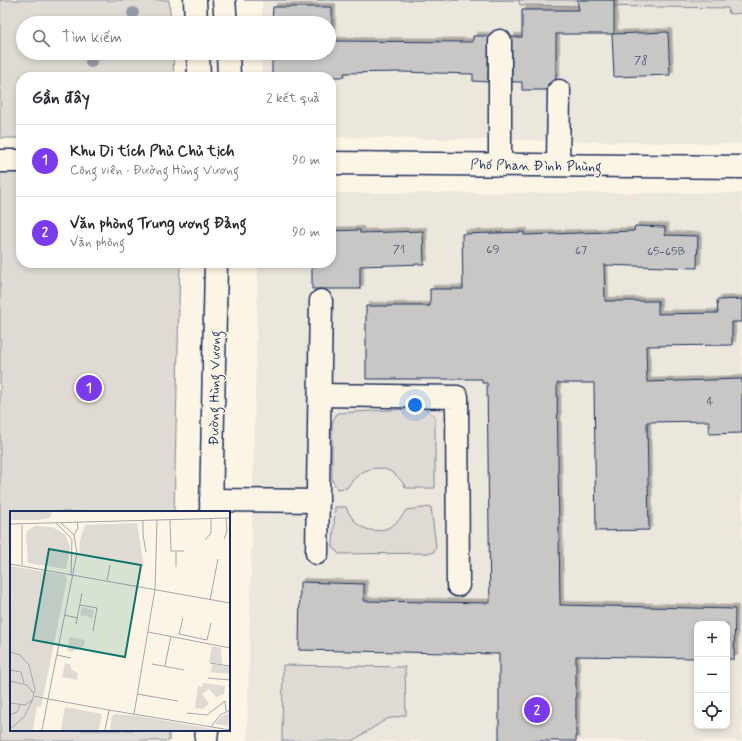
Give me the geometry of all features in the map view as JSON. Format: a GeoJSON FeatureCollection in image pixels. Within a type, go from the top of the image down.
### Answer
{"type":"FeatureCollection","features":[{"type":"Feature","properties":{"kind":"main road"},"geometry":{"type":"LineString","coordinates":[[195,0],[196,16]]}},
{"type":"Feature","properties":{"kind":"main road"},"geometry":{"type":"LineString","coordinates":[[224,0],[225,16]]}},
{"type":"Feature","properties":{"kind":"main road"},"geometry":{"type":"LineString","coordinates":[[500,41],[500,165]]}},
{"type":"Feature","properties":{"kind":"main road"},"geometry":{"type":"LineString","coordinates":[[198,60],[199,72]]}},
{"type":"Feature","properties":{"kind":"main road"},"geometry":{"type":"LineString","coordinates":[[228,60],[229,72]]}},
{"type":"Feature","properties":{"kind":"main road"},"geometry":{"type":"LineString","coordinates":[[558,165],[559,91]]}},
{"type":"Feature","properties":{"kind":"main road"},"geometry":{"type":"LineString","coordinates":[[0,161],[16,161]]}},
{"type":"Feature","properties":{"kind":"main road","name":"Phố Phan Đình Phùng"},"geometry":{"type":"LineString","coordinates":[[336,162],[742,167]]}},
{"type":"Feature","properties":{"kind":"main road","name":"Đường Hùng Vương"},"geometry":{"type":"LineString","coordinates":[[211,506],[216,268]]}},
{"type":"Feature","properties":{"kind":"main road"},"geometry":{"type":"LineString","coordinates":[[317,553],[321,301]]}},
{"type":"Feature","properties":{"kind":"main road"},"geometry":{"type":"LineString","coordinates":[[320,395],[457,397],[458,585]]}},
{"type":"Feature","properties":{"kind":"main road"},"geometry":{"type":"LineString","coordinates":[[211,506],[318,501]]}},
{"type":"Feature","properties":{"kind":"shaded area"},"geometry":{"type":"Polygon","coordinates":[[[0,0],[169,0],[170,16],[16,16],[16,60],[173,60],[174,72],[16,72],[16,138],[0,138],[0,0]]]}},
{"type":"Feature","properties":{"kind":"shaded area"},"geometry":{"type":"Polygon","coordinates":[[[519,0],[742,0],[742,13],[729,14],[728,8],[520,5],[519,0]]]}},
{"type":"Feature","properties":{"kind":"shaded area"},"geometry":{"type":"Polygon","coordinates":[[[520,0],[520,5],[728,8],[730,14],[742,13],[742,144],[336,137],[336,72],[261,72],[262,60],[336,60],[336,16],[262,16],[262,1],[520,0]]]}},
{"type":"Feature","properties":{"kind":"shaded area"},"geometry":{"type":"Polygon","coordinates":[[[0,169],[16,169],[16,268],[180,268],[174,511],[10,511],[10,731],[169,731],[169,741],[0,741],[0,169]]]}},
{"type":"Feature","properties":{"kind":"shaded area"},"geometry":{"type":"Polygon","coordinates":[[[336,193],[742,193],[742,741],[247,741],[258,268],[336,268],[336,193]]]}},
{"type":"Feature","properties":{"kind":"shaded area"},"geometry":{"type":"Polygon","coordinates":[[[424,408],[435,416],[435,488],[406,488],[400,479],[393,473],[385,469],[377,468],[369,469],[361,473],[347,488],[337,489],[332,480],[332,423],[337,413],[424,408]]]}},
{"type":"Feature","properties":{"kind":"shaded area"},"geometry":{"type":"Polygon","coordinates":[[[335,507],[346,507],[351,517],[358,524],[366,529],[375,531],[384,530],[392,526],[400,519],[406,510],[431,507],[436,547],[433,553],[339,554],[333,547],[335,507]]]}},
{"type":"Feature","properties":{"kind":"shaded area"},"geometry":{"type":"Polygon","coordinates":[[[283,665],[405,667],[406,715],[387,719],[352,741],[282,741],[283,665]]]}},
{"type":"Feature","properties":{"kind":"building"},"geometry":{"type":"Polygon","coordinates":[[[577,0],[614,0],[614,34],[556,34],[556,79],[548,84],[547,90],[522,90],[522,82],[512,82],[511,37],[522,37],[522,10],[579,10],[577,0]]]}},
{"type":"Feature","properties":{"kind":"building"},"geometry":{"type":"Polygon","coordinates":[[[273,7],[332,7],[332,16],[272,16],[273,7]]]}},
{"type":"Feature","properties":{"kind":"building"},"geometry":{"type":"Polygon","coordinates":[[[668,32],[670,75],[614,77],[612,34],[668,32]]]}},
{"type":"Feature","properties":{"kind":"building"},"geometry":{"type":"Polygon","coordinates":[[[473,36],[489,36],[488,82],[473,81],[473,74],[401,72],[344,73],[344,77],[336,77],[336,72],[272,72],[272,60],[336,60],[336,41],[473,42],[473,36]]]}},
{"type":"Feature","properties":{"kind":"building"},"geometry":{"type":"Polygon","coordinates":[[[635,226],[665,227],[665,235],[698,236],[697,268],[604,265],[605,301],[658,301],[658,314],[718,313],[717,300],[742,299],[742,322],[732,322],[732,345],[646,346],[647,382],[742,379],[742,433],[709,434],[709,421],[647,422],[649,530],[596,531],[594,383],[557,383],[560,605],[735,609],[734,659],[730,659],[730,621],[694,621],[694,658],[576,656],[576,741],[499,741],[499,654],[299,650],[300,582],[364,584],[364,601],[490,603],[487,383],[482,383],[482,379],[366,379],[366,306],[430,306],[430,289],[463,289],[462,234],[524,232],[524,235],[634,231],[635,226]]]}},
{"type":"Feature","properties":{"kind":"building"},"geometry":{"type":"Polygon","coordinates":[[[360,230],[360,233],[423,231],[424,264],[360,266],[360,289],[312,289],[312,268],[336,268],[336,231],[360,230]]]}},
{"type":"Feature","properties":{"kind":"place","name":"Khu Di tích Phủ Chủ tịch"},"geometry":{"type":"Point","coordinates":[89,388]}},
{"type":"Feature","properties":{"kind":"place","name":"Văn phòng Trung ương Đảng"},"geometry":{"type":"Point","coordinates":[537,710]}}]}
